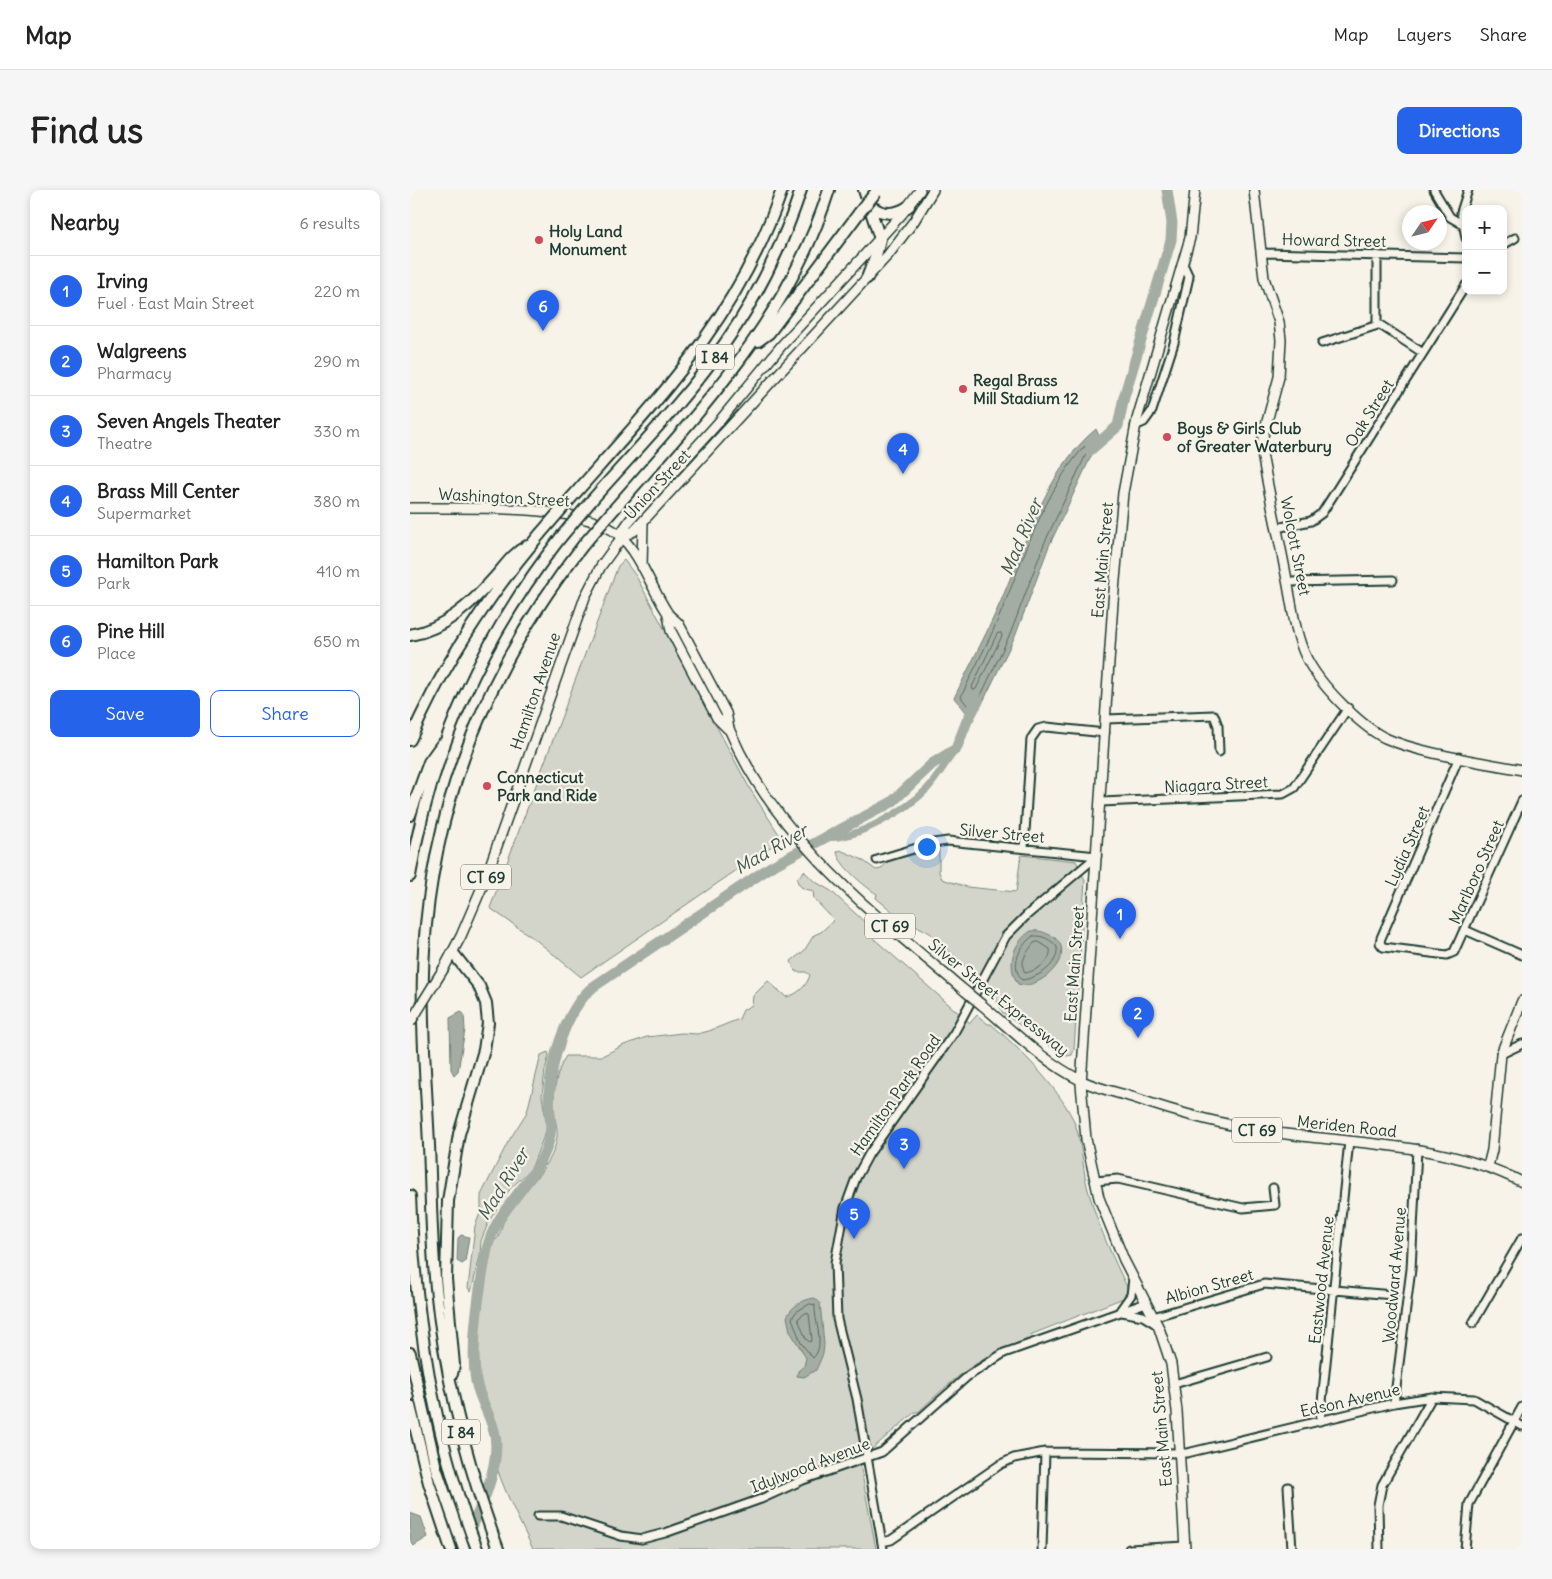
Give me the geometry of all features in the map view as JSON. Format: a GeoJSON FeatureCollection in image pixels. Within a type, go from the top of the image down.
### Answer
{"type":"FeatureCollection","features":[{"type":"Feature","properties":{"kind":"highway"},"geometry":{"type":"LineString","coordinates":[[410,740],[433,692],[463,639],[490,599],[540,534],[671,384],[712,330],[750,267],[782,190]]}},
{"type":"Feature","properties":{"kind":"highway","name":"I 84"},"geometry":{"type":"LineString","coordinates":[[410,876],[423,811],[446,740],[468,687],[492,640],[521,592],[561,537],[689,388],[725,343],[773,261],[801,190]]}},
{"type":"Feature","properties":{"kind":"highway","name":"I 84"},"geometry":{"type":"LineString","coordinates":[[498,1549],[476,1483],[450,1380],[434,1265],[423,994],[426,927],[434,865],[454,785],[486,703],[527,624],[584,544],[721,386],[753,344],[796,272],[829,190]]}},
{"type":"Feature","properties":{"kind":"highway"},"geometry":{"type":"LineString","coordinates":[[864,190],[880,239],[878,250],[867,278]]}},
{"type":"Feature","properties":{"kind":"highway"},"geometry":{"type":"LineString","coordinates":[[753,344],[768,333],[877,191]]}},
{"type":"Feature","properties":{"kind":"highway"},"geometry":{"type":"LineString","coordinates":[[868,201],[875,209],[888,213],[896,213],[909,206]]}},
{"type":"Feature","properties":{"kind":"highway"},"geometry":{"type":"LineString","coordinates":[[410,635],[431,629],[455,615],[486,587],[514,554],[533,543]]}},
{"type":"Feature","properties":{"kind":"highway"},"geometry":{"type":"LineString","coordinates":[[410,815],[430,759],[446,740]]}},
{"type":"Feature","properties":{"kind":"highway"},"geometry":{"type":"LineString","coordinates":[[450,1380],[454,1364],[446,1279],[448,1201],[459,1134],[484,1050],[488,1022],[486,1003],[479,986],[453,953]]}},
{"type":"Feature","properties":{"kind":"highway","name":"I 84"},"geometry":{"type":"LineString","coordinates":[[410,1196],[414,1272],[425,1361],[442,1438],[476,1549]]}},
{"type":"Feature","properties":{"kind":"highway"},"geometry":{"type":"LineString","coordinates":[[410,1353],[430,1450],[456,1531],[464,1549]]}},
{"type":"Feature","properties":{"kind":"highway"},"geometry":{"type":"LineString","coordinates":[[410,1406],[429,1484],[450,1548]]}},
{"type":"Feature","properties":{"kind":"main road","name":"Union Street"},"geometry":{"type":"LineString","coordinates":[[920,190],[909,206],[880,239],[786,341],[718,424],[634,516],[624,528],[622,537],[632,534],[867,278],[908,230],[933,190]]}},
{"type":"Feature","properties":{"kind":"main road","name":"East Main Street"},"geometry":{"type":"LineString","coordinates":[[1185,1547],[1174,1384],[1168,1354],[1155,1320],[1108,1224],[1095,1181],[1084,1128],[1081,1080],[1121,515],[1135,426],[1192,233],[1195,190]]}},
{"type":"Feature","properties":{"kind":"main road","name":"Wolcott Street"},"geometry":{"type":"LineString","coordinates":[[1254,190],[1264,278],[1279,322],[1281,340],[1280,376],[1263,436],[1262,449],[1276,528],[1300,641],[1307,658],[1320,678],[1348,708],[1368,727],[1390,740],[1522,770]]}},
{"type":"Feature","properties":{"kind":"main road","name":"Washington Street"},"geometry":{"type":"LineString","coordinates":[[410,508],[566,514],[599,523],[622,537]]}},
{"type":"Feature","properties":{"kind":"main road"},"geometry":{"type":"LineString","coordinates":[[642,567],[641,531],[643,522]]}},
{"type":"Feature","properties":{"kind":"main road","name":"Silver Street Expressway"},"geometry":{"type":"LineString","coordinates":[[622,537],[642,567],[668,615],[671,631],[718,720],[728,729],[766,795],[801,840],[864,903],[965,991],[1041,1056],[1081,1080]]}},
{"type":"Feature","properties":{"kind":"main road","name":"Hamilton Avenue"},"geometry":{"type":"LineString","coordinates":[[410,1023],[453,953],[485,880],[585,596],[601,566],[622,537]]}},
{"type":"Feature","properties":{"kind":"main road"},"geometry":{"type":"LineString","coordinates":[[1488,1166],[1492,1150],[1500,1054],[1522,1001]]}},
{"type":"Feature","properties":{"kind":"main road","name":"Meriden Road"},"geometry":{"type":"LineString","coordinates":[[1081,1080],[1147,1103],[1250,1129],[1453,1155],[1488,1166],[1522,1182]]}},
{"type":"Feature","properties":{"kind":"street"},"geometry":{"type":"LineString","coordinates":[[1434,190],[1450,217],[1462,224]]}},
{"type":"Feature","properties":{"kind":"street"},"geometry":{"type":"LineString","coordinates":[[1463,205],[1468,190]]}},
{"type":"Feature","properties":{"kind":"street"},"geometry":{"type":"LineString","coordinates":[[1507,243],[1515,238]]}},
{"type":"Feature","properties":{"kind":"street","name":"Howard Street"},"geometry":{"type":"LineString","coordinates":[[1261,253],[1462,258]]}},
{"type":"Feature","properties":{"kind":"street"},"geometry":{"type":"LineString","coordinates":[[1377,255],[1376,317],[1378,325],[1422,353]]}},
{"type":"Feature","properties":{"kind":"street","name":"East Main Street"},"geometry":{"type":"LineString","coordinates":[[1135,426],[1144,422],[1152,411],[1174,343],[1190,277],[1183,264]]}},
{"type":"Feature","properties":{"kind":"street","name":"Oak Street"},"geometry":{"type":"LineString","coordinates":[[1276,528],[1311,520],[1322,513],[1462,291]]}},
{"type":"Feature","properties":{"kind":"street"},"geometry":{"type":"LineString","coordinates":[[1322,343],[1378,325]]}},
{"type":"Feature","properties":{"kind":"street"},"geometry":{"type":"LineString","coordinates":[[1288,582],[1393,580]]}},
{"type":"Feature","properties":{"kind":"street","name":"Niagara Street"},"geometry":{"type":"LineString","coordinates":[[1101,802],[1283,794],[1294,788],[1348,708]]}},
{"type":"Feature","properties":{"kind":"street"},"geometry":{"type":"LineString","coordinates":[[1106,719],[1214,715],[1218,726],[1219,752]]}},
{"type":"Feature","properties":{"kind":"street"},"geometry":{"type":"LineString","coordinates":[[1024,848],[1031,739],[1038,729],[1047,726],[1106,733]]}},
{"type":"Feature","properties":{"kind":"street","name":"Lydia Street"},"geometry":{"type":"LineString","coordinates":[[1453,954],[1447,955],[1387,948],[1381,946],[1381,938],[1459,757]]}},
{"type":"Feature","properties":{"kind":"street","name":"Marlboro Street"},"geometry":{"type":"LineString","coordinates":[[1453,954],[1522,801]]}},
{"type":"Feature","properties":{"kind":"street","name":"Silver Street"},"geometry":{"type":"LineString","coordinates":[[877,860],[943,842],[1097,856]]}},
{"type":"Feature","properties":{"kind":"street","name":"Hamilton Park Road"},"geometry":{"type":"LineString","coordinates":[[883,1546],[855,1390],[841,1339],[836,1309],[836,1252],[848,1197],[873,1148],[958,1028],[1006,936],[1027,915],[1097,856]]}},
{"type":"Feature","properties":{"kind":"street"},"geometry":{"type":"LineString","coordinates":[[1465,930],[1522,955]]}},
{"type":"Feature","properties":{"kind":"street"},"geometry":{"type":"LineString","coordinates":[[1500,1054],[1522,1044]]}},
{"type":"Feature","properties":{"kind":"street","name":"Eastwood Avenue"},"geometry":{"type":"LineString","coordinates":[[1320,1421],[1348,1141]]}},
{"type":"Feature","properties":{"kind":"street","name":"Woodward Avenue"},"geometry":{"type":"LineString","coordinates":[[1394,1403],[1411,1269],[1417,1149]]}},
{"type":"Feature","properties":{"kind":"street"},"geometry":{"type":"LineString","coordinates":[[1095,1181],[1118,1179],[1243,1208],[1275,1205],[1274,1188]]}},
{"type":"Feature","properties":{"kind":"street"},"geometry":{"type":"LineString","coordinates":[[1473,1323],[1522,1238]]}},
{"type":"Feature","properties":{"kind":"street"},"geometry":{"type":"LineString","coordinates":[[1119,1312],[1131,1295],[1134,1278]]}},
{"type":"Feature","properties":{"kind":"street","name":"Albion Street"},"geometry":{"type":"LineString","coordinates":[[1155,1320],[1264,1284],[1393,1295]]}},
{"type":"Feature","properties":{"kind":"street","name":"Idylwood Avenue"},"geometry":{"type":"LineString","coordinates":[[538,1516],[561,1516],[621,1536],[642,1539],[761,1499],[811,1477],[882,1452],[968,1376],[985,1363],[1004,1353],[1146,1303]]}},
{"type":"Feature","properties":{"kind":"street","name":"Idylwood Avenue"},"geometry":{"type":"LineString","coordinates":[[1119,1312],[1155,1320]]}},
{"type":"Feature","properties":{"kind":"street"},"geometry":{"type":"LineString","coordinates":[[1174,1384],[1267,1357]]}},
{"type":"Feature","properties":{"kind":"street"},"geometry":{"type":"LineString","coordinates":[[1379,1549],[1378,1505],[1382,1485],[1432,1397]]}},
{"type":"Feature","properties":{"kind":"street","name":"Edson Avenue"},"geometry":{"type":"LineString","coordinates":[[883,1546],[1001,1464],[1014,1458],[1045,1452],[1180,1454],[1394,1403],[1432,1397],[1474,1399],[1522,1426]]}},
{"type":"Feature","properties":{"kind":"street"},"geometry":{"type":"LineString","coordinates":[[1465,1549],[1469,1504],[1522,1407]]}},
{"type":"Feature","properties":{"kind":"street"},"geometry":{"type":"LineString","coordinates":[[1042,1549],[1045,1452]]}},
{"type":"Feature","properties":{"kind":"street"},"geometry":{"type":"LineString","coordinates":[[1288,1487],[1292,1549]]}},
{"type":"Feature","properties":{"kind":"street"},"geometry":{"type":"LineString","coordinates":[[1129,1549],[1185,1547]]}},
{"type":"Feature","properties":{"kind":"shaded area"},"geometry":{"type":"Polygon","coordinates":[[[624,560],[636,576],[750,789],[782,839],[581,977],[536,940],[490,908],[618,566],[624,560]]]}},
{"type":"Feature","properties":{"kind":"shaded area"},"geometry":{"type":"Polygon","coordinates":[[[939,849],[939,872],[942,879],[967,887],[1016,892],[1021,855],[1076,861],[1085,880],[1074,1050],[1072,1055],[1067,1056],[1058,1052],[1003,1013],[993,993],[930,933],[898,916],[876,898],[877,894],[847,869],[837,852],[840,850],[861,859],[876,870],[881,869],[889,860],[939,849]]]}},
{"type":"Feature","properties":{"kind":"shaded area"},"geometry":{"type":"Polygon","coordinates":[[[804,871],[814,881],[831,891],[869,926],[873,931],[873,938],[970,1023],[977,1015],[988,1024],[991,1024],[1025,1056],[1057,1093],[1066,1106],[1076,1127],[1091,1200],[1106,1242],[1131,1295],[1030,1335],[1019,1343],[971,1367],[872,1449],[858,1453],[876,1549],[533,1549],[514,1510],[495,1463],[491,1438],[473,1378],[480,1274],[490,1236],[496,1240],[506,1216],[520,1196],[543,1170],[554,1149],[557,1135],[554,1110],[555,1086],[559,1070],[566,1056],[602,1056],[624,1045],[647,1037],[682,1033],[697,1034],[709,1031],[739,1019],[743,1010],[752,1005],[753,996],[768,981],[786,997],[798,992],[804,986],[810,975],[806,972],[796,972],[791,961],[804,951],[814,935],[821,932],[834,920],[814,899],[813,891],[799,885],[797,879],[804,871]]]}},
{"type":"Feature","properties":{"kind":"shaded area"},"geometry":{"type":"Polygon","coordinates":[[[548,1052],[549,1056],[545,1070],[542,1096],[547,1128],[531,1169],[510,1189],[489,1221],[481,1241],[480,1256],[471,1292],[468,1288],[475,1226],[481,1211],[481,1195],[508,1142],[527,1112],[541,1055],[548,1052]]]}},
{"type":"Feature","properties":{"kind":"water"},"geometry":{"type":"Polygon","coordinates":[[[1096,429],[1102,443],[1094,450],[1049,546],[1016,634],[980,708],[975,713],[967,713],[954,698],[996,612],[1037,514],[1048,490],[1062,468],[1078,447],[1096,429]]]}},
{"type":"Feature","properties":{"kind":"water"},"geometry":{"type":"Polygon","coordinates":[[[1031,931],[1045,933],[1059,942],[1062,950],[1060,959],[1047,976],[1037,982],[1027,985],[1018,984],[1012,970],[1013,955],[1020,941],[1031,931]]]}},
{"type":"Feature","properties":{"kind":"water"},"geometry":{"type":"Polygon","coordinates":[[[461,1012],[464,1014],[465,1030],[458,1071],[454,1075],[451,1069],[450,1018],[461,1012]]]}},
{"type":"Feature","properties":{"kind":"water"},"geometry":{"type":"Polygon","coordinates":[[[461,1235],[469,1237],[465,1262],[462,1264],[457,1261],[458,1238],[461,1235]]]}},
{"type":"Feature","properties":{"kind":"water"},"geometry":{"type":"Polygon","coordinates":[[[815,1298],[820,1303],[824,1344],[823,1354],[816,1370],[804,1377],[797,1376],[798,1371],[804,1366],[806,1358],[790,1331],[787,1317],[798,1304],[815,1298]]]}},
{"type":"Feature","properties":{"kind":"water"},"geometry":{"type":"Polygon","coordinates":[[[410,1513],[421,1517],[428,1537],[410,1548],[410,1513]]]}},
{"type":"Feature","properties":{"kind":"waterway","name":"Mad River"},"geometry":{"type":"LineString","coordinates":[[1089,451],[1118,426],[1124,397],[1171,240],[1172,223],[1167,190]]}},
{"type":"Feature","properties":{"kind":"waterway","name":"Mad River"},"geometry":{"type":"LineString","coordinates":[[462,1549],[489,1485],[495,1458],[496,1445],[493,1428],[478,1389],[474,1367],[475,1333],[481,1279],[487,1249],[492,1233],[500,1219],[529,1179],[545,1151],[551,1130],[549,1097],[552,1069],[561,1038],[575,1009],[593,987],[772,866],[892,802],[932,764],[956,749],[967,721],[978,701]]}},
{"type":"Feature","properties":{"kind":"waterway"},"geometry":{"type":"LineString","coordinates":[[825,837],[837,837],[865,829],[907,806],[935,780],[955,751]]}},
{"type":"Feature","properties":{"kind":"place","name":"Holy Land Monument"},"geometry":{"type":"Point","coordinates":[539,240]}},
{"type":"Feature","properties":{"kind":"place","name":"Pine Hill"},"geometry":{"type":"Point","coordinates":[543,331]}},
{"type":"Feature","properties":{"kind":"place","name":"Regal Brass Mill Stadium 12"},"geometry":{"type":"Point","coordinates":[963,389]}},
{"type":"Feature","properties":{"kind":"place","name":"Boys & Girls Club of Greater Waterbury"},"geometry":{"type":"Point","coordinates":[1167,437]}},
{"type":"Feature","properties":{"kind":"place","name":"Brass Mill Center"},"geometry":{"type":"Point","coordinates":[903,474]}},
{"type":"Feature","properties":{"kind":"place","name":"Connecticut Park and Ride"},"geometry":{"type":"Point","coordinates":[487,786]}},
{"type":"Feature","properties":{"kind":"place","name":"Irving"},"geometry":{"type":"Point","coordinates":[1120,939]}},
{"type":"Feature","properties":{"kind":"place","name":"Walgreens"},"geometry":{"type":"Point","coordinates":[1138,1038]}},
{"type":"Feature","properties":{"kind":"place","name":"Seven Angels Theater"},"geometry":{"type":"Point","coordinates":[904,1169]}},
{"type":"Feature","properties":{"kind":"place","name":"Hamilton Park"},"geometry":{"type":"Point","coordinates":[854,1239]}}]}
